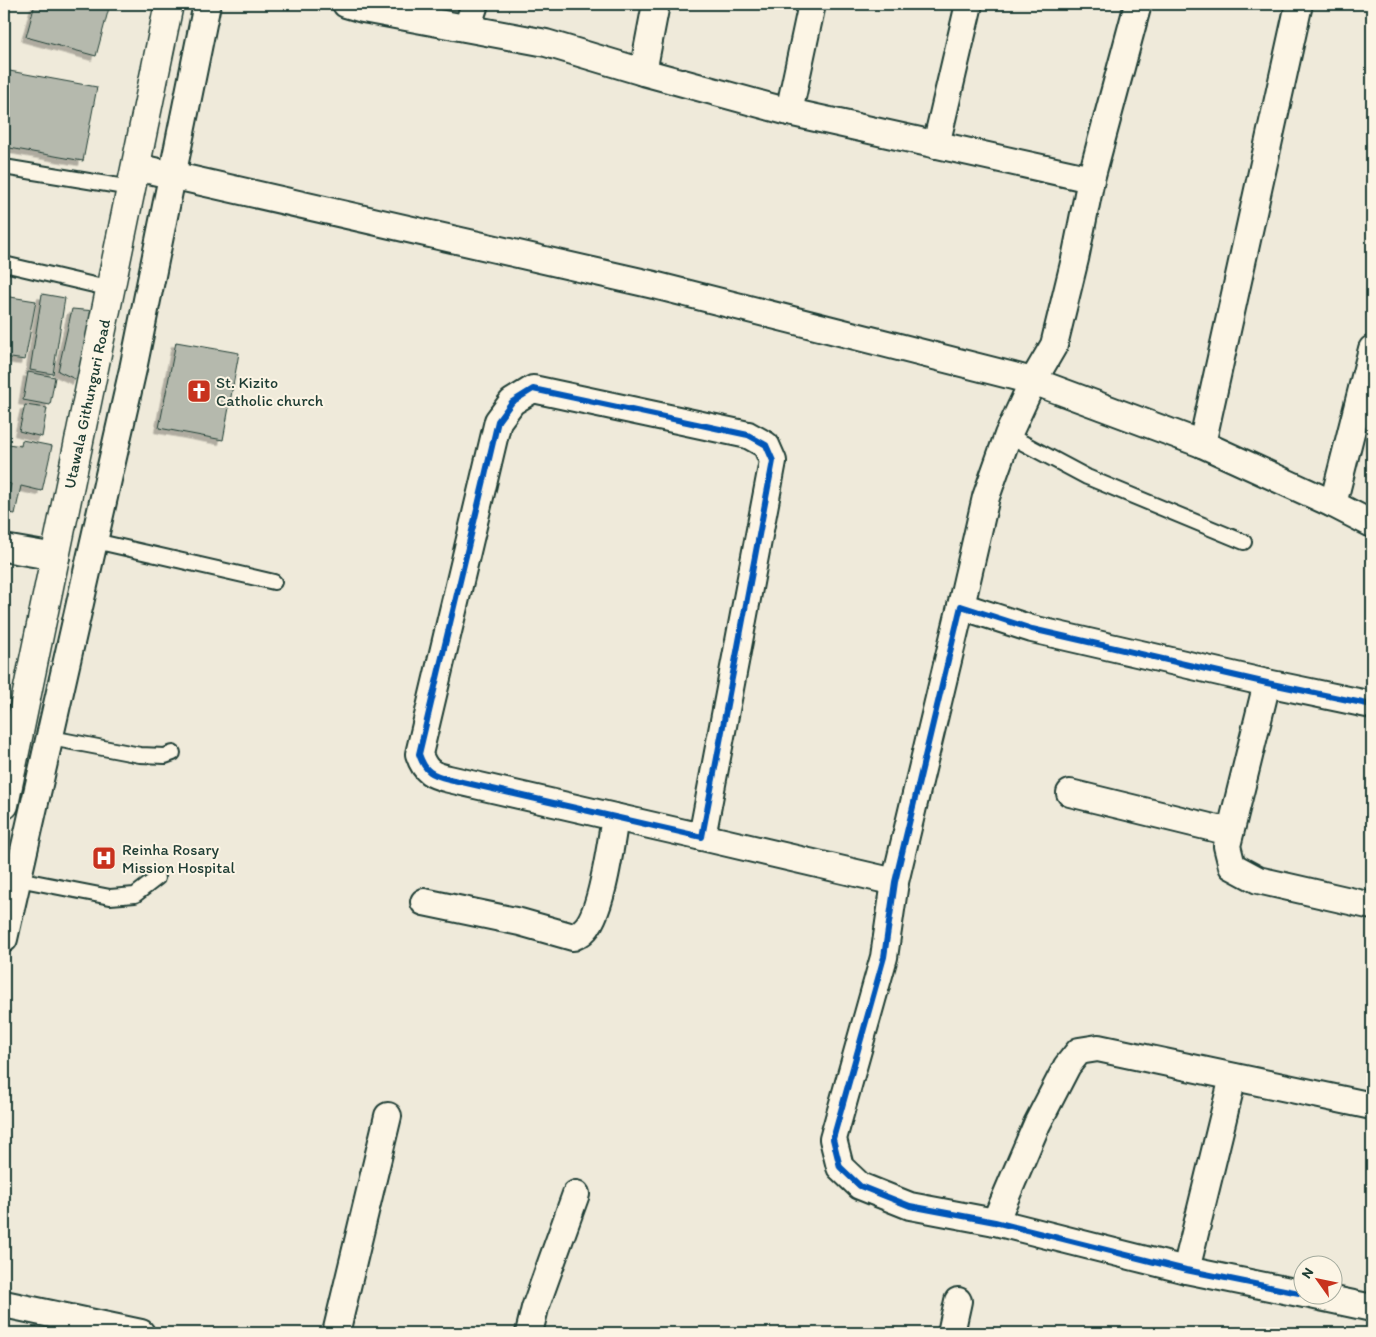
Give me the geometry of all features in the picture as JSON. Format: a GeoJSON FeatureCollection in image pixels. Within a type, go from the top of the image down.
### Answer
{"type":"FeatureCollection","features":[{"type":"Feature","properties":{"kind":"street","name":"Utawala Githunguri Road"},"geometry":{"type":"LineString","coordinates":[[4,804],[170,4]]}},
{"type":"Feature","properties":{"kind":"street"},"geometry":{"type":"LineString","coordinates":[[4,939],[133,369],[207,4]]}},
{"type":"Feature","properties":{"kind":"street"},"geometry":{"type":"LineString","coordinates":[[346,4],[363,9],[546,43],[789,112],[1091,180]]}},
{"type":"Feature","properties":{"kind":"street"},"geometry":{"type":"LineString","coordinates":[[467,28],[475,4]]}},
{"type":"Feature","properties":{"kind":"street"},"geometry":{"type":"LineString","coordinates":[[643,72],[656,4]]}},
{"type":"Feature","properties":{"kind":"street"},"geometry":{"type":"LineString","coordinates":[[789,112],[812,4]]}},
{"type":"Feature","properties":{"kind":"street"},"geometry":{"type":"LineString","coordinates":[[936,145],[968,4]]}},
{"type":"Feature","properties":{"kind":"street"},"geometry":{"type":"LineString","coordinates":[[1138,4],[1091,180],[1054,345],[1033,381],[1008,435],[986,498],[895,882],[884,957],[833,1140],[840,1167],[860,1186],[910,1206],[995,1222],[1186,1270],[1294,1292]]}},
{"type":"Feature","properties":{"kind":"street"},"geometry":{"type":"LineString","coordinates":[[1202,444],[1299,4]]}},
{"type":"Feature","properties":{"kind":"street"},"geometry":{"type":"LineString","coordinates":[[133,178],[172,175],[654,285],[1033,381],[1202,444],[1372,524]]}},
{"type":"Feature","properties":{"kind":"street"},"geometry":{"type":"LineString","coordinates":[[1333,504],[1372,349]]}},
{"type":"Feature","properties":{"kind":"street"},"geometry":{"type":"LineString","coordinates":[[702,837],[773,461],[766,446],[748,435],[533,389],[512,402],[498,421],[419,754],[422,765],[433,775],[895,882]]}},
{"type":"Feature","properties":{"kind":"street"},"geometry":{"type":"LineString","coordinates":[[4,548],[56,557]]}},
{"type":"Feature","properties":{"kind":"street"},"geometry":{"type":"LineString","coordinates":[[961,606],[1032,629],[1372,705]]}},
{"type":"Feature","properties":{"kind":"street"},"geometry":{"type":"LineString","coordinates":[[1267,683],[1227,846],[1232,866],[1258,880],[1372,906]]}},
{"type":"Feature","properties":{"kind":"street"},"geometry":{"type":"LineString","coordinates":[[1070,793],[1230,832]]}},
{"type":"Feature","properties":{"kind":"street"},"geometry":{"type":"LineString","coordinates":[[424,902],[520,922],[573,937],[584,931],[592,918],[602,887],[615,817]]}},
{"type":"Feature","properties":{"kind":"street"},"geometry":{"type":"LineString","coordinates":[[995,1222],[1037,1124],[1067,1066],[1079,1051],[1098,1048],[1372,1106]]}},
{"type":"Feature","properties":{"kind":"street"},"geometry":{"type":"LineString","coordinates":[[1186,1270],[1233,1077]]}},
{"type":"Feature","properties":{"kind":"street"},"geometry":{"type":"LineString","coordinates":[[336,1333],[388,1116]]}},
{"type":"Feature","properties":{"kind":"street"},"geometry":{"type":"LineString","coordinates":[[529,1333],[535,1308],[576,1194]]}},
{"type":"Feature","properties":{"kind":"street"},"geometry":{"type":"LineString","coordinates":[[951,1333],[958,1300]]}},
{"type":"Feature","properties":{"kind":"street"},"geometry":{"type":"LineString","coordinates":[[1344,1302],[1372,1308]]}},
{"type":"Feature","properties":{"kind":"street"},"geometry":{"type":"LineString","coordinates":[[4,1304],[54,1324],[141,1333]]}},
{"type":"Feature","properties":{"kind":"lane"},"geometry":{"type":"LineString","coordinates":[[4,167],[133,178]]}},
{"type":"Feature","properties":{"kind":"lane"},"geometry":{"type":"LineString","coordinates":[[4,264],[111,289]]}},
{"type":"Feature","properties":{"kind":"lane"},"geometry":{"type":"LineString","coordinates":[[1008,435],[1087,477],[1244,542]]}},
{"type":"Feature","properties":{"kind":"lane"},"geometry":{"type":"LineString","coordinates":[[95,541],[274,582]]}},
{"type":"Feature","properties":{"kind":"lane"},"geometry":{"type":"LineString","coordinates":[[50,738],[140,755],[165,756],[173,753]]}},
{"type":"Feature","properties":{"kind":"lane"},"geometry":{"type":"LineString","coordinates":[[18,879],[110,897],[135,895],[157,878]]}},
{"type":"Feature","properties":{"kind":"building"},"geometry":{"type":"Polygon","coordinates":[[[35,4],[110,4],[96,56],[26,37],[35,4]]]}},
{"type":"Feature","properties":{"kind":"building"},"geometry":{"type":"Polygon","coordinates":[[[4,70],[97,87],[83,161],[4,147],[4,70]]]}},
{"type":"Feature","properties":{"kind":"building"},"geometry":{"type":"Polygon","coordinates":[[[42,294],[65,298],[53,374],[30,370],[42,294]]]}},
{"type":"Feature","properties":{"kind":"building"},"geometry":{"type":"Polygon","coordinates":[[[4,296],[36,301],[25,360],[4,357],[4,296]]]}},
{"type":"Feature","properties":{"kind":"building"},"geometry":{"type":"Polygon","coordinates":[[[72,309],[95,311],[77,380],[58,371],[72,309]]]}},
{"type":"Feature","properties":{"kind":"building","name":"St. Kizito Catholic church"},"geometry":{"type":"Polygon","coordinates":[[[176,342],[239,353],[223,440],[159,428],[176,342]]]}},
{"type":"Feature","properties":{"kind":"building"},"geometry":{"type":"Polygon","coordinates":[[[28,372],[55,377],[50,405],[23,400],[28,372]]]}},
{"type":"Feature","properties":{"kind":"building"},"geometry":{"type":"Polygon","coordinates":[[[25,405],[47,408],[42,437],[19,431],[25,405]]]}},
{"type":"Feature","properties":{"kind":"building"},"geometry":{"type":"Polygon","coordinates":[[[22,440],[52,446],[42,491],[21,486],[15,514],[5,512],[11,484],[4,482],[4,464],[8,444],[21,446],[22,440]]]}},
{"type":"Feature","properties":{"kind":"cycle path"},"geometry":{"type":"LineString","coordinates":[[533,389],[748,435],[766,445],[773,461],[702,837],[443,778],[430,772],[419,754],[498,421],[512,402],[533,389]]}},
{"type":"Feature","properties":{"kind":"cycle path"},"geometry":{"type":"LineString","coordinates":[[1294,1292],[1186,1270],[995,1222],[910,1206],[860,1186],[840,1167],[833,1139],[884,957],[895,882],[961,606],[1032,629],[1372,705]]}},
{"type":"Feature","properties":{"kind":"place","name":"St. Kizito Catholic church"},"geometry":{"type":"Point","coordinates":[199,391]}},
{"type":"Feature","properties":{"kind":"place","name":"Reinha Rosary Mission Hospital"},"geometry":{"type":"Point","coordinates":[104,858]}}]}
